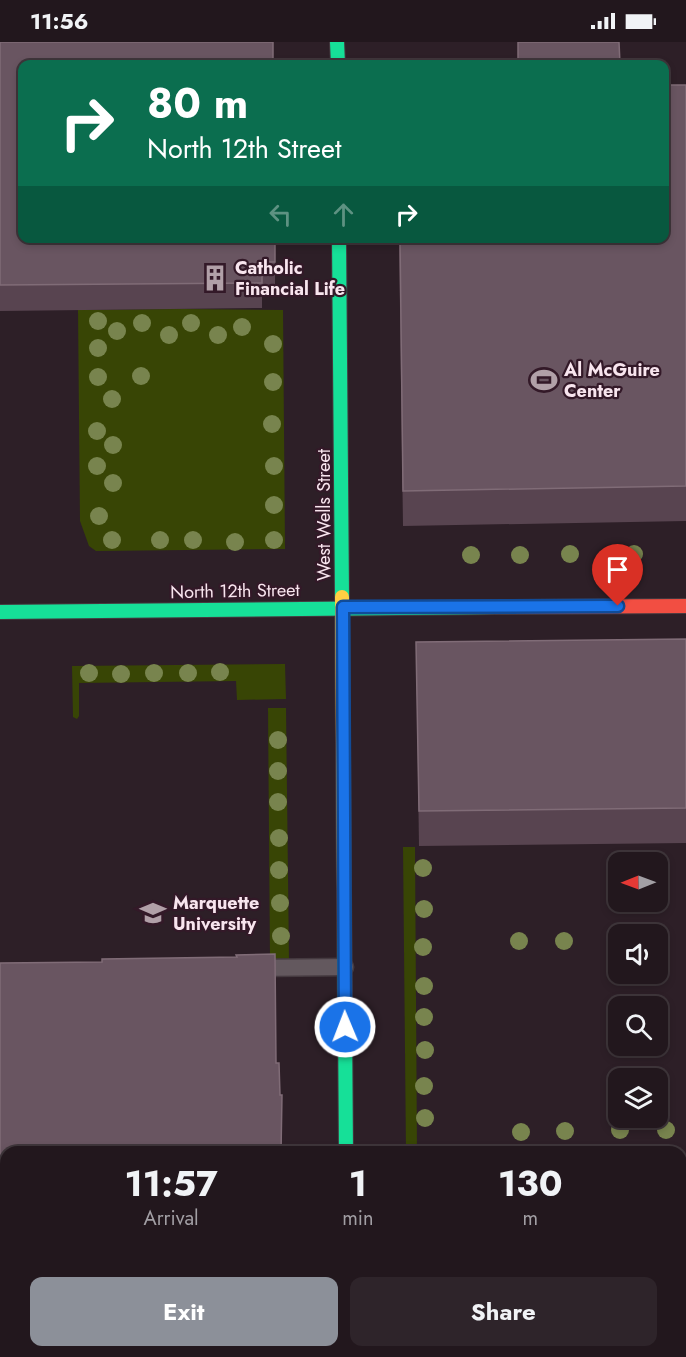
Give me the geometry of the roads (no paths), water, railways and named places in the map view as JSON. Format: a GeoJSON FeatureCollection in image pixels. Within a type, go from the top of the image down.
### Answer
{"type":"FeatureCollection","features":[{"type":"Feature","properties":{"kind":"street"},"geometry":{"type":"LineString","coordinates":[[337,42],[338,60]]}},
{"type":"Feature","properties":{"kind":"street","name":"West Wells Street"},"geometry":{"type":"LineString","coordinates":[[339,243],[346,1146]]}},
{"type":"Feature","properties":{"kind":"street","name":"North 12th Street"},"geometry":{"type":"LineString","coordinates":[[0,612],[343,607],[686,606]]}},
{"type":"Feature","properties":{"kind":"lane"},"geometry":{"type":"LineString","coordinates":[[236,968],[345,967]]}},
{"type":"Feature","properties":{"kind":"place","name":"Catholic Financial Life"},"geometry":{"type":"Point","coordinates":[215,278]}},
{"type":"Feature","properties":{"kind":"place","name":"Al McGuire Center"},"geometry":{"type":"Point","coordinates":[544,380]}},
{"type":"Feature","properties":{"kind":"place","name":"Marquette University"},"geometry":{"type":"Point","coordinates":[153,913]}}]}
